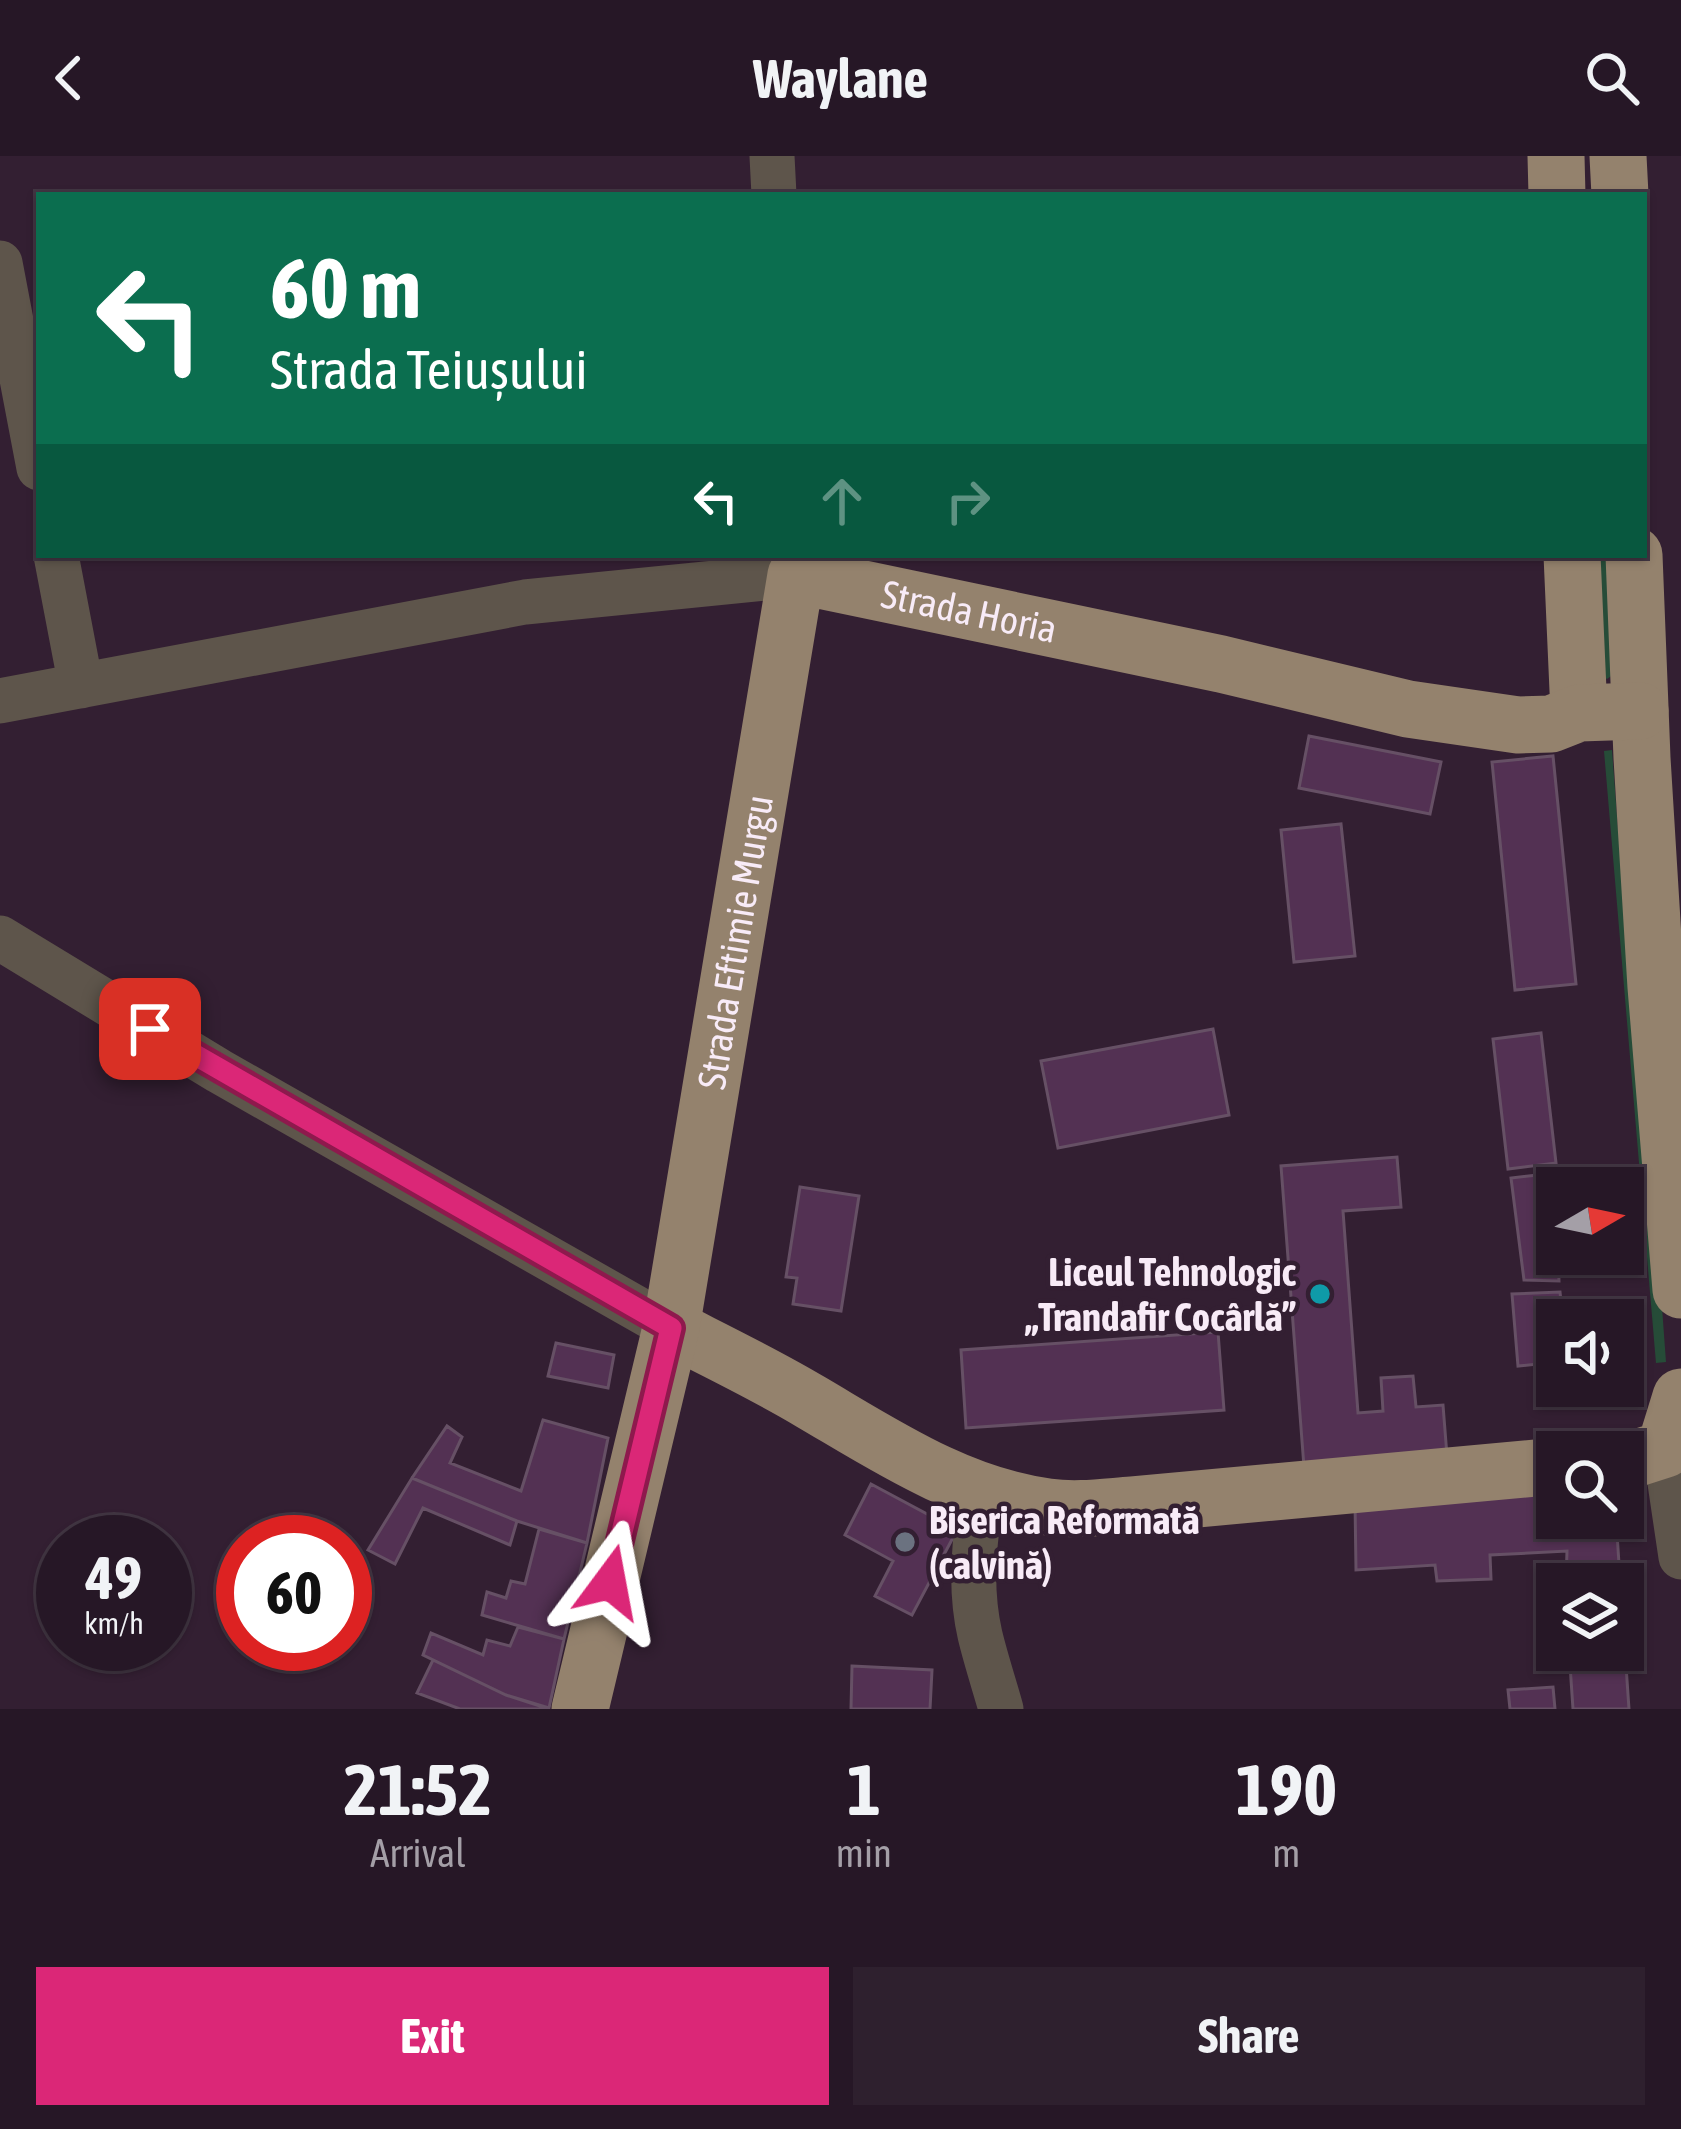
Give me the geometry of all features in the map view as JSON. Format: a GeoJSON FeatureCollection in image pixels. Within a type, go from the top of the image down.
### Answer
{"type":"FeatureCollection","features":[{"type":"Feature","properties":{"kind":"main road"},"geometry":{"type":"LineString","coordinates":[[1556,156],[1557,192]]}},
{"type":"Feature","properties":{"kind":"main road"},"geometry":{"type":"LineString","coordinates":[[1618,156],[1620,192]]}},
{"type":"Feature","properties":{"kind":"main road"},"geometry":{"type":"LineString","coordinates":[[1572,558],[1579,713]]}},
{"type":"Feature","properties":{"kind":"main road"},"geometry":{"type":"LineString","coordinates":[[1634,558],[1656,987],[1678,1204],[1681,1290]]}},
{"type":"Feature","properties":{"kind":"main road","name":"Strada Horia"},"geometry":{"type":"LineString","coordinates":[[796,565],[1408,709],[1518,725],[1551,724],[1579,713],[1640,711]]}},
{"type":"Feature","properties":{"kind":"main road","name":"Strada Eftimie Murgu"},"geometry":{"type":"LineString","coordinates":[[580,1709],[671,1328],[796,565]]}},
{"type":"Feature","properties":{"kind":"main road"},"geometry":{"type":"LineString","coordinates":[[671,1328],[937,1474],[1018,1501],[1070,1509],[1536,1468]]}},
{"type":"Feature","properties":{"kind":"street"},"geometry":{"type":"LineString","coordinates":[[772,156],[774,192]]}},
{"type":"Feature","properties":{"kind":"street"},"geometry":{"type":"LineString","coordinates":[[0,263],[36,452]]}},
{"type":"Feature","properties":{"kind":"street"},"geometry":{"type":"LineString","coordinates":[[57,558],[81,686]]}},
{"type":"Feature","properties":{"kind":"street","name":"Strada Horia"},"geometry":{"type":"LineString","coordinates":[[0,701],[525,602],[796,565]]}},
{"type":"Feature","properties":{"kind":"street"},"geometry":{"type":"LineString","coordinates":[[0,938],[219,1071],[671,1328]]}},
{"type":"Feature","properties":{"kind":"street"},"geometry":{"type":"LineString","coordinates":[[1662,1433],[1681,1557]]}},
{"type":"Feature","properties":{"kind":"street"},"geometry":{"type":"LineString","coordinates":[[983,1491],[973,1577],[979,1630],[1000,1709]]}},
{"type":"Feature","properties":{"kind":"green space"},"geometry":{"type":"Polygon","coordinates":[[[1592,558],[1614,558],[1618,671],[1607,679],[1598,672],[1592,558]]]}},
{"type":"Feature","properties":{"kind":"green space"},"geometry":{"type":"Polygon","coordinates":[[[1612,750],[1618,830],[1631,882],[1666,1362],[1656,1363],[1644,1167],[1639,1167],[1604,751],[1612,750]]]}},
{"type":"Feature","properties":{"kind":"building"},"geometry":{"type":"Polygon","coordinates":[[[1309,736],[1441,762],[1430,814],[1299,788],[1309,736]]]}},
{"type":"Feature","properties":{"kind":"building"},"geometry":{"type":"Polygon","coordinates":[[[1553,756],[1576,984],[1515,990],[1492,762],[1553,756]]]}},
{"type":"Feature","properties":{"kind":"building"},"geometry":{"type":"Polygon","coordinates":[[[1341,824],[1355,956],[1294,962],[1281,830],[1341,824]]]}},
{"type":"Feature","properties":{"kind":"building"},"geometry":{"type":"Polygon","coordinates":[[[1213,1029],[1229,1115],[1058,1148],[1041,1061],[1213,1029]]]}},
{"type":"Feature","properties":{"kind":"building"},"geometry":{"type":"Polygon","coordinates":[[[1541,1033],[1556,1163],[1508,1169],[1493,1039],[1541,1033]]]}},
{"type":"Feature","properties":{"kind":"building","name":"Liceul Tehnologic „Trandafir Cocârlă”"},"geometry":{"type":"Polygon","coordinates":[[[1397,1157],[1401,1207],[1343,1211],[1358,1413],[1383,1411],[1381,1378],[1413,1376],[1416,1407],[1443,1405],[1447,1456],[1304,1467],[1281,1166],[1397,1157]]]}},
{"type":"Feature","properties":{"kind":"building"},"geometry":{"type":"Polygon","coordinates":[[[1536,1175],[1536,1275],[1559,1275],[1559,1281],[1524,1280],[1511,1178],[1536,1175]]]}},
{"type":"Feature","properties":{"kind":"building"},"geometry":{"type":"Polygon","coordinates":[[[800,1187],[859,1196],[841,1311],[793,1304],[797,1278],[786,1277],[800,1187]]]}},
{"type":"Feature","properties":{"kind":"building"},"geometry":{"type":"Polygon","coordinates":[[[1560,1292],[1561,1299],[1536,1299],[1536,1364],[1518,1366],[1512,1294],[1560,1292]]]}},
{"type":"Feature","properties":{"kind":"building"},"geometry":{"type":"Polygon","coordinates":[[[1218,1332],[1224,1410],[966,1428],[961,1350],[1218,1332]]]}},
{"type":"Feature","properties":{"kind":"building"},"geometry":{"type":"Polygon","coordinates":[[[556,1343],[614,1355],[608,1388],[548,1376],[556,1343]]]}},
{"type":"Feature","properties":{"kind":"building"},"geometry":{"type":"Polygon","coordinates":[[[543,1420],[608,1438],[587,1543],[517,1521],[412,1478],[447,1426],[462,1437],[450,1463],[521,1491],[543,1420]]]}},
{"type":"Feature","properties":{"kind":"building"},"geometry":{"type":"Polygon","coordinates":[[[412,1478],[517,1521],[510,1545],[423,1508],[395,1564],[372,1552],[372,1543],[412,1478]]]}},
{"type":"Feature","properties":{"kind":"building","name":"Biserica Reformată (calvină)"},"geometry":{"type":"Polygon","coordinates":[[[871,1484],[957,1530],[912,1615],[875,1596],[893,1561],[845,1535],[871,1484]]]}},
{"type":"Feature","properties":{"kind":"building"},"geometry":{"type":"Polygon","coordinates":[[[1536,1488],[1536,1539],[1617,1539],[1619,1563],[1567,1563],[1567,1551],[1490,1555],[1491,1579],[1437,1581],[1435,1565],[1356,1570],[1355,1501],[1536,1488]]]}},
{"type":"Feature","properties":{"kind":"building"},"geometry":{"type":"Polygon","coordinates":[[[539,1529],[587,1543],[564,1639],[482,1615],[487,1592],[506,1598],[511,1581],[525,1584],[539,1529]]]}},
{"type":"Feature","properties":{"kind":"building"},"geometry":{"type":"Polygon","coordinates":[[[518,1627],[564,1639],[549,1708],[506,1695],[423,1655],[431,1633],[483,1655],[487,1640],[510,1646],[518,1627]]]}},
{"type":"Feature","properties":{"kind":"building"},"geometry":{"type":"Polygon","coordinates":[[[433,1660],[506,1695],[549,1709],[460,1709],[417,1693],[433,1660]]]}},
{"type":"Feature","properties":{"kind":"building"},"geometry":{"type":"Polygon","coordinates":[[[852,1666],[932,1670],[930,1709],[851,1709],[852,1666]]]}},
{"type":"Feature","properties":{"kind":"building"},"geometry":{"type":"Polygon","coordinates":[[[1570,1671],[1626,1671],[1629,1709],[1573,1709],[1570,1671]]]}},
{"type":"Feature","properties":{"kind":"building"},"geometry":{"type":"Polygon","coordinates":[[[1553,1687],[1555,1709],[1510,1709],[1508,1690],[1553,1687]]]}},
{"type":"Feature","properties":{"kind":"place","name":"Liceul Tehnologic „Trandafir Cocârlă”"},"geometry":{"type":"Point","coordinates":[1320,1294]}},
{"type":"Feature","properties":{"kind":"place","name":"Biserica Reformată (calvină)"},"geometry":{"type":"Point","coordinates":[905,1542]}},
{"type":"Feature","properties":{"kind":"route"},"geometry":{"type":"LineString","coordinates":[[150,1029],[671,1328],[610,1582]]}}]}
